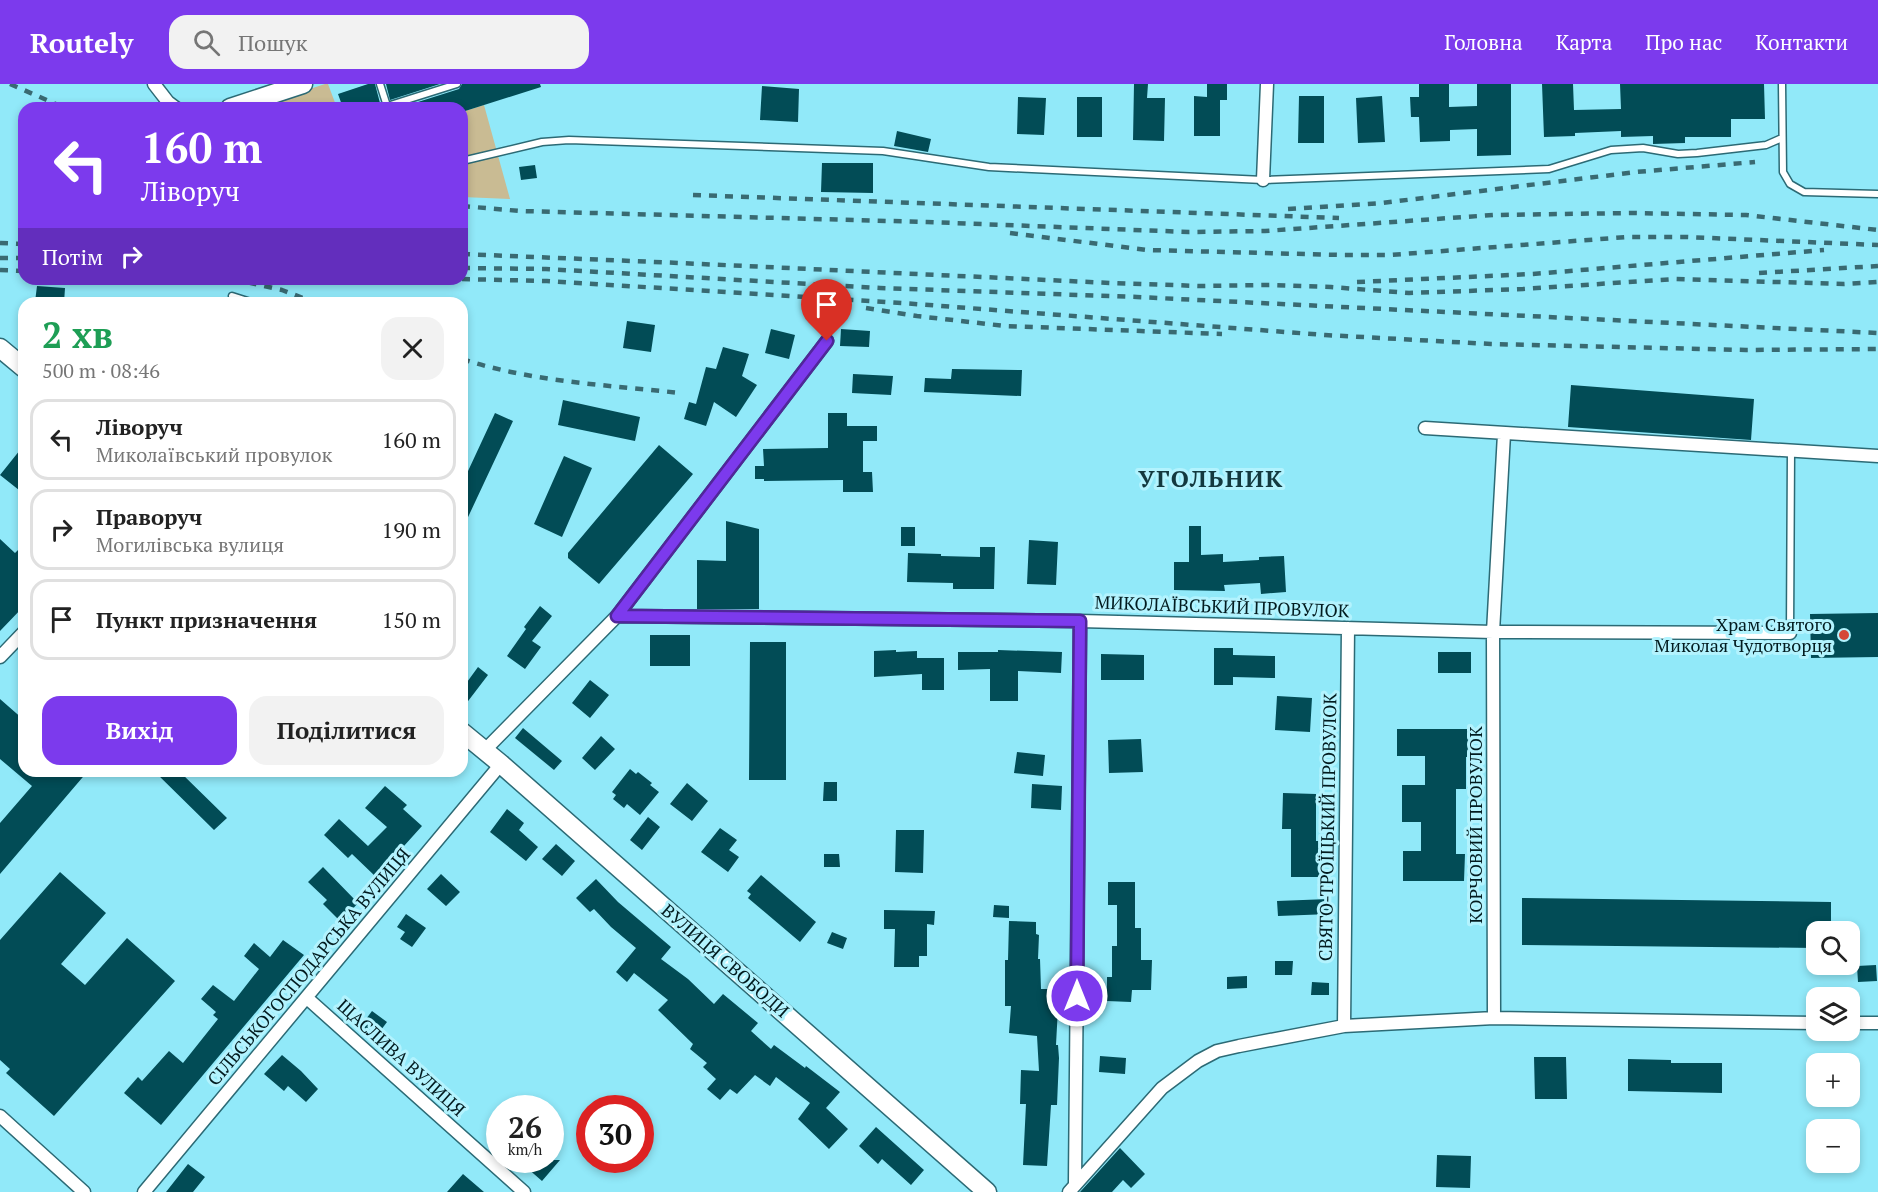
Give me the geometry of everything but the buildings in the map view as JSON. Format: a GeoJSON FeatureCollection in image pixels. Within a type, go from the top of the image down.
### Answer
{"type":"FeatureCollection","features":[{"type":"Feature","properties":{"kind":"street"},"geometry":{"type":"LineString","coordinates":[[154,84],[168,102]]}},
{"type":"Feature","properties":{"kind":"street"},"geometry":{"type":"LineString","coordinates":[[248,102],[303,84]]}},
{"type":"Feature","properties":{"kind":"street"},"geometry":{"type":"LineString","coordinates":[[1263,180],[1267,84]]}},
{"type":"Feature","properties":{"kind":"street"},"geometry":{"type":"LineString","coordinates":[[484,751],[617,616],[827,341]]}},
{"type":"Feature","properties":{"kind":"street"},"geometry":{"type":"LineString","coordinates":[[0,348],[18,363]]}},
{"type":"Feature","properties":{"kind":"street"},"geometry":{"type":"LineString","coordinates":[[1425,428],[1878,456]]}},
{"type":"Feature","properties":{"kind":"street","name":"КОРЧОВИЙ ПРОВУЛОК"},"geometry":{"type":"LineString","coordinates":[[1494,1018],[1493,632],[1504,434]]}},
{"type":"Feature","properties":{"kind":"street","name":"МИКОЛАЇВСЬКИЙ ПРОВУЛОК"},"geometry":{"type":"LineString","coordinates":[[617,616],[1080,621],[1493,632],[1790,633]]}},
{"type":"Feature","properties":{"kind":"street"},"geometry":{"type":"LineString","coordinates":[[1072,1188],[1080,621]]}},
{"type":"Feature","properties":{"kind":"street","name":"СВЯТО-ТРОЇЦЬКИЙ ПРОВУЛОК"},"geometry":{"type":"LineString","coordinates":[[1344,1026],[1348,628]]}},
{"type":"Feature","properties":{"kind":"street"},"geometry":{"type":"LineString","coordinates":[[0,657],[18,638]]}},
{"type":"Feature","properties":{"kind":"street","name":"ВУЛИЦЯ СВОБОДИ"},"geometry":{"type":"LineString","coordinates":[[468,737],[987,1192]]}},
{"type":"Feature","properties":{"kind":"street","name":"СІЛЬСЬКОГОСПОДАРСЬКА ВУЛИЦЯ"},"geometry":{"type":"LineString","coordinates":[[144,1192],[501,764]]}},
{"type":"Feature","properties":{"kind":"street","name":"ЩАСЛИВА ВУЛИЦЯ"},"geometry":{"type":"LineString","coordinates":[[307,998],[524,1192]]}},
{"type":"Feature","properties":{"kind":"street"},"geometry":{"type":"LineString","coordinates":[[1072,1188],[1162,1088],[1198,1061],[1216,1051],[1344,1026],[1494,1018],[1806,1023]]}},
{"type":"Feature","properties":{"kind":"street"},"geometry":{"type":"LineString","coordinates":[[1860,1023],[1878,1023]]}},
{"type":"Feature","properties":{"kind":"street"},"geometry":{"type":"LineString","coordinates":[[0,1116],[84,1192]]}},
{"type":"Feature","properties":{"kind":"lane"},"geometry":{"type":"LineString","coordinates":[[380,84],[383,102]]}},
{"type":"Feature","properties":{"kind":"lane"},"geometry":{"type":"LineString","coordinates":[[400,102],[457,84]]}},
{"type":"Feature","properties":{"kind":"lane"},"geometry":{"type":"LineString","coordinates":[[1782,84],[1783,172],[1790,184],[1804,192],[1878,194]]}},
{"type":"Feature","properties":{"kind":"lane"},"geometry":{"type":"LineString","coordinates":[[468,160],[542,142],[569,140],[883,151],[989,167],[1263,180],[1549,169],[1611,150],[1643,148],[1697,153],[1766,146],[1782,138]]}},
{"type":"Feature","properties":{"kind":"lane"},"geometry":{"type":"LineString","coordinates":[[1790,633],[1791,450]]}},
{"type":"Feature","properties":{"kind":"shaded area"},"geometry":{"type":"Polygon","coordinates":[[[328,84],[335,102],[270,102],[328,84]]]}},
{"type":"Feature","properties":{"kind":"shaded area"},"geometry":{"type":"Polygon","coordinates":[[[484,105],[510,199],[468,197],[468,110],[484,105]]]}},
{"type":"Feature","properties":{"kind":"railway"},"geometry":{"type":"LineString","coordinates":[[10,84],[51,102]]}},
{"type":"Feature","properties":{"kind":"railway"},"geometry":{"type":"LineString","coordinates":[[1288,209],[1382,203],[1636,172],[1755,162]]}},
{"type":"Feature","properties":{"kind":"railway"},"geometry":{"type":"LineString","coordinates":[[693,195],[1339,218]]}},
{"type":"Feature","properties":{"kind":"railway"},"geometry":{"type":"LineString","coordinates":[[468,207],[520,211],[1189,232],[1265,231],[1493,215],[1631,213],[1746,215],[1878,230]]}},
{"type":"Feature","properties":{"kind":"railway"},"geometry":{"type":"LineString","coordinates":[[1010,233],[1147,250],[1342,255],[1390,255],[1627,237],[1686,237],[1878,245]]}},
{"type":"Feature","properties":{"kind":"railway"},"geometry":{"type":"LineString","coordinates":[[0,243],[18,244]]}},
{"type":"Feature","properties":{"kind":"railway"},"geometry":{"type":"LineString","coordinates":[[1357,282],[1533,274],[1824,250]]}},
{"type":"Feature","properties":{"kind":"railway"},"geometry":{"type":"LineString","coordinates":[[468,254],[1111,283],[1331,287],[1409,293],[1523,289],[1675,279],[1844,284],[1878,282]]}},
{"type":"Feature","properties":{"kind":"railway"},"geometry":{"type":"LineString","coordinates":[[0,258],[18,258]]}},
{"type":"Feature","properties":{"kind":"railway"},"geometry":{"type":"LineString","coordinates":[[1759,273],[1878,266]]}},
{"type":"Feature","properties":{"kind":"railway"},"geometry":{"type":"LineString","coordinates":[[468,268],[546,269],[880,288],[1137,297],[1878,333]]}},
{"type":"Feature","properties":{"kind":"railway"},"geometry":{"type":"LineString","coordinates":[[0,270],[18,271]]}},
{"type":"Feature","properties":{"kind":"railway"},"geometry":{"type":"LineString","coordinates":[[468,279],[547,281],[902,303],[1325,335],[1491,344],[1746,350],[1878,349]]}},
{"type":"Feature","properties":{"kind":"railway"},"geometry":{"type":"LineString","coordinates":[[260,285],[300,297]]}},
{"type":"Feature","properties":{"kind":"railway"},"geometry":{"type":"LineString","coordinates":[[866,308],[1005,326],[1222,334]]}},
{"type":"Feature","properties":{"kind":"railway"},"geometry":{"type":"LineString","coordinates":[[468,361],[543,378],[680,393]]}},
{"type":"Feature","properties":{"kind":"place","name":"Храм Святого Миколая Чудотворця"},"geometry":{"type":"Point","coordinates":[1844,635]}},
{"type":"Feature","properties":{"kind":"district","name":"УГОЛЬНИК"},"geometry":{"type":"Point","coordinates":[1211,479]}},
{"type":"Feature","properties":{"kind":"route"},"geometry":{"type":"LineString","coordinates":[[827,341],[617,616],[1080,621],[1077,996]]}}]}
